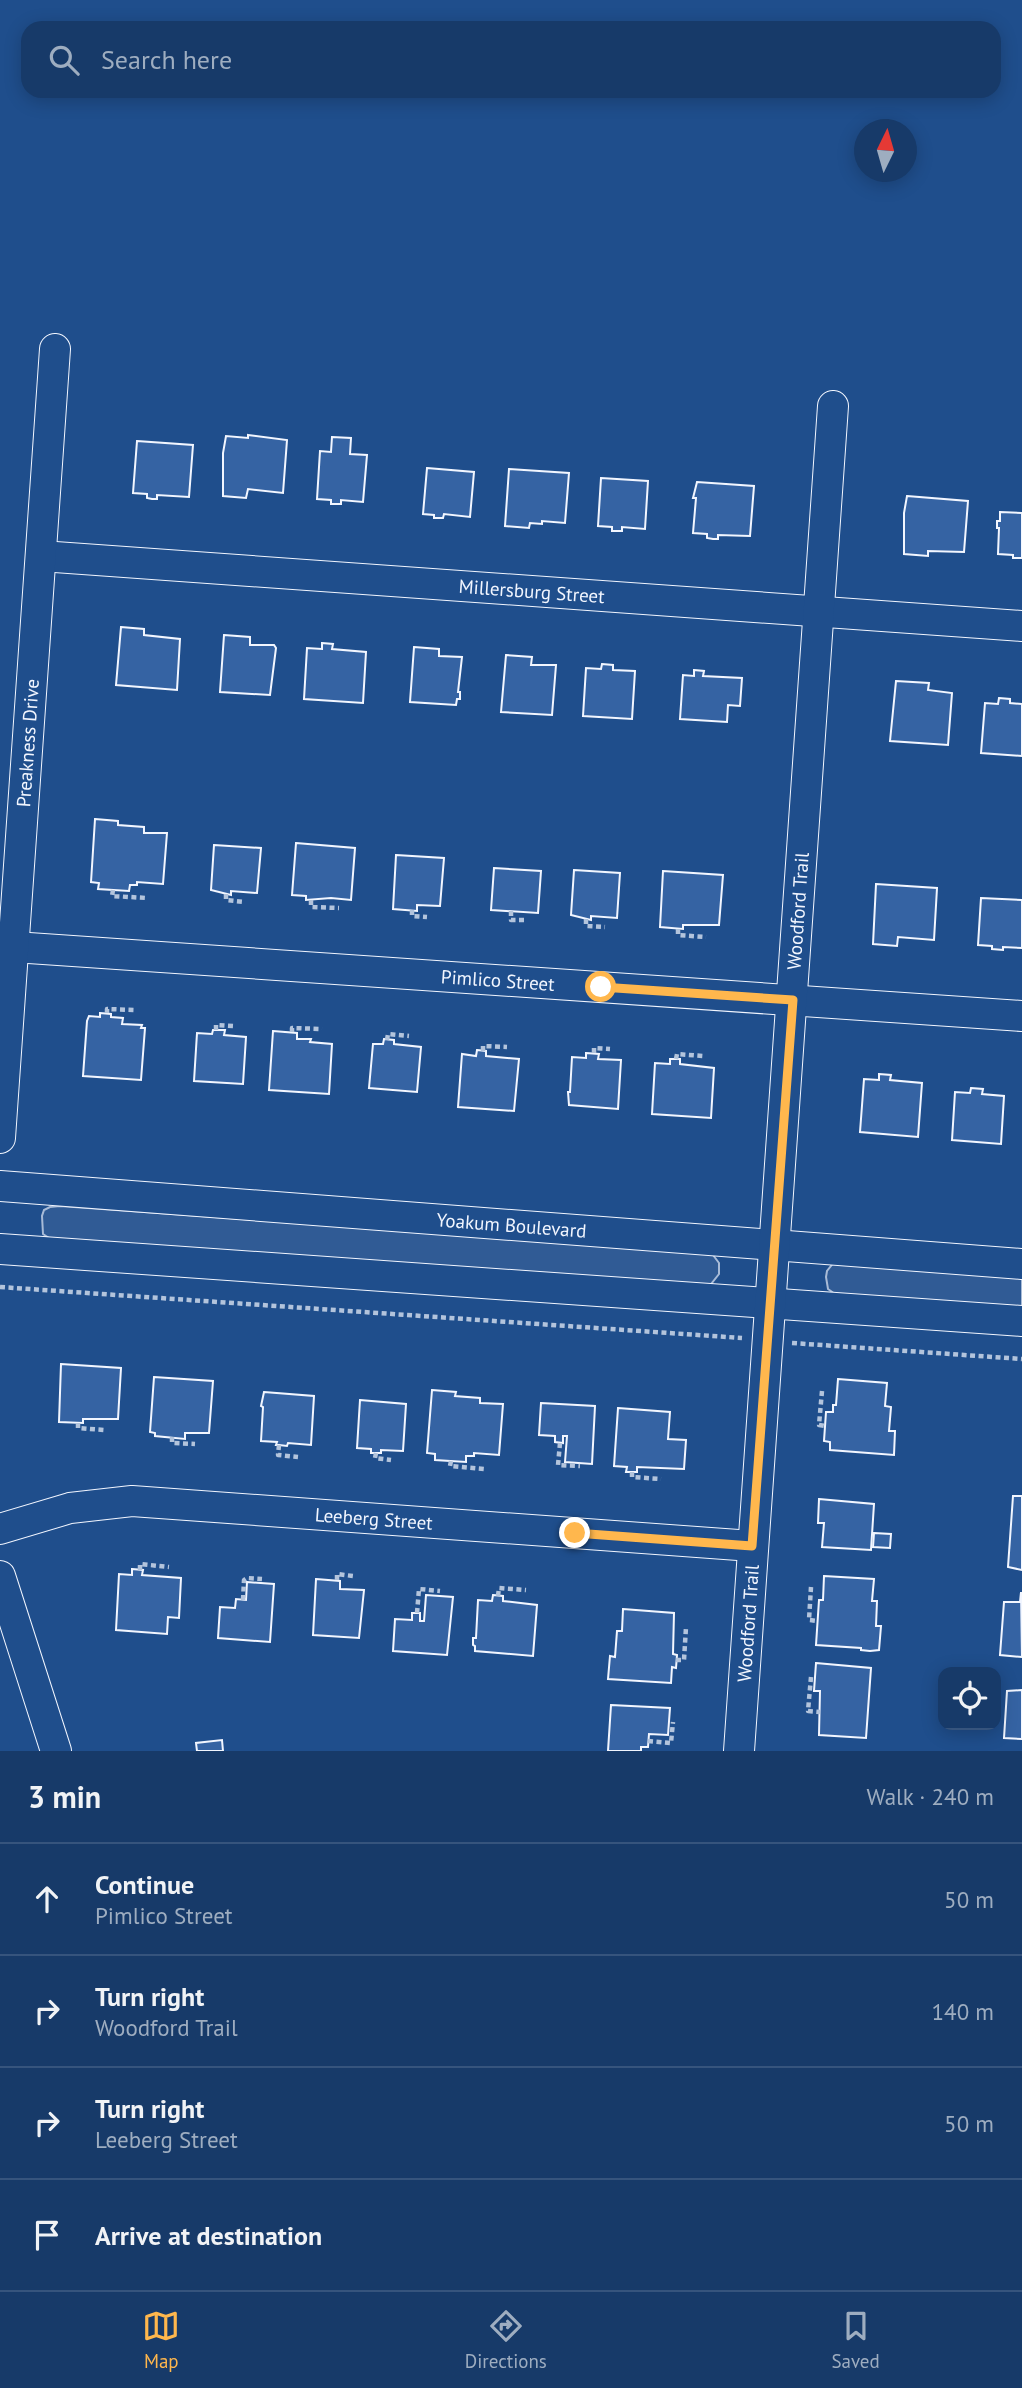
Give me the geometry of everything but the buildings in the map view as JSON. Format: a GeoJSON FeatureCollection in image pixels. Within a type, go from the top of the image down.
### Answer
{"type":"FeatureCollection","features":[{"type":"Feature","properties":{"kind":"street","name":"Preakness Drive"},"geometry":{"type":"LineString","coordinates":[[0,1138],[55,349]]}},
{"type":"Feature","properties":{"kind":"street","name":"Woodford Trail"},"geometry":{"type":"LineString","coordinates":[[739,1751],[834,406]]}},
{"type":"Feature","properties":{"kind":"street","name":"Millersburg Street"},"geometry":{"type":"LineString","coordinates":[[41,556],[1022,626]]}},
{"type":"Feature","properties":{"kind":"street","name":"Pimlico Street"},"geometry":{"type":"LineString","coordinates":[[14,947],[1022,1016]]}},
{"type":"Feature","properties":{"kind":"street","name":"Yoakum Boulevard"},"geometry":{"type":"LineString","coordinates":[[0,1186],[1022,1264]]}},
{"type":"Feature","properties":{"kind":"street"},"geometry":{"type":"LineString","coordinates":[[0,1249],[1022,1321]]}},
{"type":"Feature","properties":{"kind":"street","name":"Leeberg Street"},"geometry":{"type":"LineString","coordinates":[[0,1529],[70,1508],[132,1502],[752,1546]]}},
{"type":"Feature","properties":{"kind":"street"},"geometry":{"type":"LineString","coordinates":[[0,1576],[56,1751]]}},
{"type":"Feature","properties":{"kind":"path"},"geometry":{"type":"LineString","coordinates":[[113,890],[113,896],[147,898]]}},
{"type":"Feature","properties":{"kind":"path"},"geometry":{"type":"LineString","coordinates":[[226,894],[226,900],[245,902]]}},
{"type":"Feature","properties":{"kind":"path"},"geometry":{"type":"LineString","coordinates":[[311,900],[311,907],[339,908]]}},
{"type":"Feature","properties":{"kind":"path"},"geometry":{"type":"LineString","coordinates":[[412,910],[412,916],[427,917]]}},
{"type":"Feature","properties":{"kind":"path"},"geometry":{"type":"LineString","coordinates":[[511,911],[511,920],[525,920]]}},
{"type":"Feature","properties":{"kind":"path"},"geometry":{"type":"LineString","coordinates":[[586,919],[586,926],[605,927]]}},
{"type":"Feature","properties":{"kind":"path"},"geometry":{"type":"LineString","coordinates":[[678,929],[678,935],[706,937]]}},
{"type":"Feature","properties":{"kind":"path"},"geometry":{"type":"LineString","coordinates":[[107,1013],[107,1009],[134,1010]]}},
{"type":"Feature","properties":{"kind":"path"},"geometry":{"type":"LineString","coordinates":[[216,1030],[216,1025],[235,1026]]}},
{"type":"Feature","properties":{"kind":"path"},"geometry":{"type":"LineString","coordinates":[[292,1032],[292,1028],[322,1030]]}},
{"type":"Feature","properties":{"kind":"path"},"geometry":{"type":"LineString","coordinates":[[387,1040],[387,1034],[409,1036]]}},
{"type":"Feature","properties":{"kind":"path"},"geometry":{"type":"LineString","coordinates":[[483,1051],[483,1046],[507,1047]]}},
{"type":"Feature","properties":{"kind":"path"},"geometry":{"type":"LineString","coordinates":[[594,1053],[594,1048],[610,1049]]}},
{"type":"Feature","properties":{"kind":"path"},"geometry":{"type":"LineString","coordinates":[[676,1059],[677,1054],[703,1056]]}},
{"type":"Feature","properties":{"kind":"path"},"geometry":{"type":"LineString","coordinates":[[0,1287],[750,1339]]}},
{"type":"Feature","properties":{"kind":"path"},"geometry":{"type":"LineString","coordinates":[[786,1342],[1022,1359]]}},
{"type":"Feature","properties":{"kind":"path"},"geometry":{"type":"LineString","coordinates":[[822,1391],[819,1425],[825,1426]]}},
{"type":"Feature","properties":{"kind":"path"},"geometry":{"type":"LineString","coordinates":[[78,1423],[78,1428],[104,1430]]}},
{"type":"Feature","properties":{"kind":"path"},"geometry":{"type":"LineString","coordinates":[[172,1437],[172,1443],[195,1444]]}},
{"type":"Feature","properties":{"kind":"path"},"geometry":{"type":"LineString","coordinates":[[559,1443],[558,1465],[580,1466]]}},
{"type":"Feature","properties":{"kind":"path"},"geometry":{"type":"LineString","coordinates":[[279,1446],[278,1455],[298,1457]]}},
{"type":"Feature","properties":{"kind":"path"},"geometry":{"type":"LineString","coordinates":[[376,1453],[375,1458],[391,1460]]}},
{"type":"Feature","properties":{"kind":"path"},"geometry":{"type":"LineString","coordinates":[[451,1461],[450,1466],[484,1469]]}},
{"type":"Feature","properties":{"kind":"path"},"geometry":{"type":"LineString","coordinates":[[632,1472],[632,1477],[661,1479]]}},
{"type":"Feature","properties":{"kind":"path"},"geometry":{"type":"LineString","coordinates":[[140,1570],[140,1564],[169,1567]]}},
{"type":"Feature","properties":{"kind":"path"},"geometry":{"type":"LineString","coordinates":[[337,1580],[337,1574],[353,1576]]}},
{"type":"Feature","properties":{"kind":"path"},"geometry":{"type":"LineString","coordinates":[[243,1600],[244,1580],[262,1579]]}},
{"type":"Feature","properties":{"kind":"path"},"geometry":{"type":"LineString","coordinates":[[811,1587],[809,1620],[818,1621]]}},
{"type":"Feature","properties":{"kind":"path"},"geometry":{"type":"LineString","coordinates":[[498,1596],[499,1588],[526,1590]]}},
{"type":"Feature","properties":{"kind":"path"},"geometry":{"type":"LineString","coordinates":[[417,1613],[419,1589],[440,1591]]}},
{"type":"Feature","properties":{"kind":"path"},"geometry":{"type":"LineString","coordinates":[[676,1660],[684,1660],[686,1628]]}},
{"type":"Feature","properties":{"kind":"path"},"geometry":{"type":"LineString","coordinates":[[811,1677],[808,1710],[820,1712]]}},
{"type":"Feature","properties":{"kind":"path"},"geometry":{"type":"LineString","coordinates":[[648,1741],[671,1742],[673,1722]]}},
{"type":"Feature","properties":{"kind":"shaded area"},"geometry":{"type":"Polygon","coordinates":[[[60,1206],[705,1252],[713,1255],[719,1263],[719,1274],[711,1284],[703,1286],[52,1240],[43,1234],[42,1216],[44,1210],[60,1206]]]}},
{"type":"Feature","properties":{"kind":"shaded area"},"geometry":{"type":"Polygon","coordinates":[[[835,1261],[1022,1274],[1022,1309],[835,1294],[828,1289],[826,1277],[835,1261]]]}},
{"type":"Feature","properties":{"kind":"route"},"geometry":{"type":"LineString","coordinates":[[575,1533],[752,1546],[793,1000],[601,987]]}}]}
